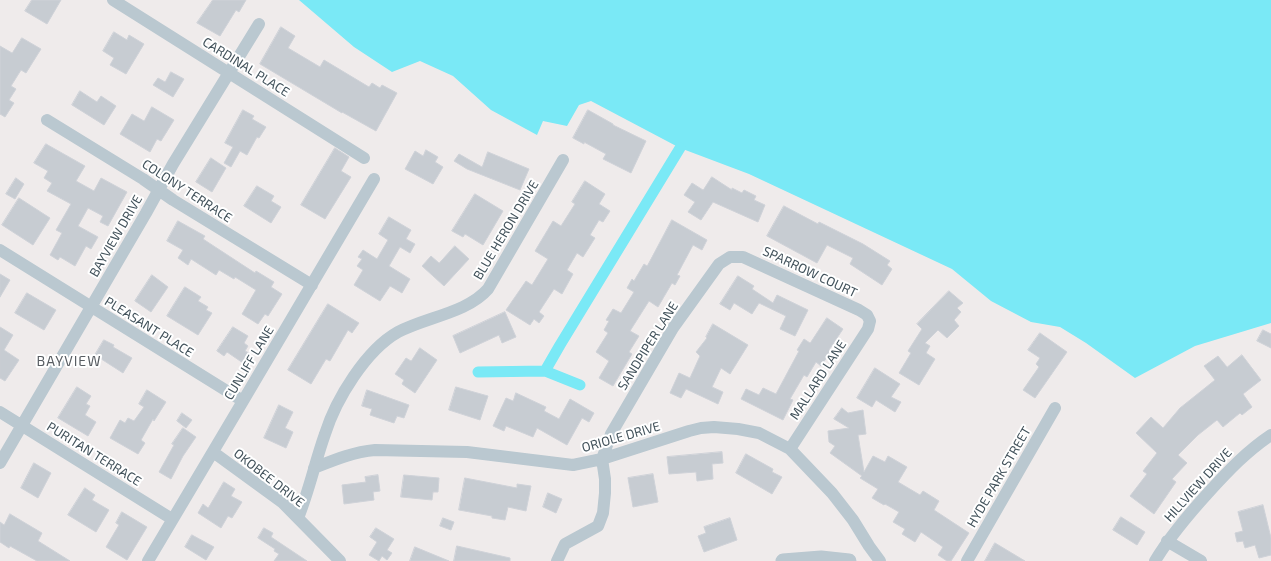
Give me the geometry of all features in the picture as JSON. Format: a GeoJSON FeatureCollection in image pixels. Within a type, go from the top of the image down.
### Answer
{"type":"FeatureCollection","features":[{"type":"Feature","properties":{"kind":"street","name":"CARDINAL PLACE"},"geometry":{"type":"LineString","coordinates":[[114,0],[364,158]]}},
{"type":"Feature","properties":{"kind":"street","name":"BAYVIEW DRIVE"},"geometry":{"type":"LineString","coordinates":[[0,463],[173,164],[259,24]]}},
{"type":"Feature","properties":{"kind":"street","name":"COLONY TERRACE"},"geometry":{"type":"LineString","coordinates":[[47,120],[312,285]]}},
{"type":"Feature","properties":{"kind":"street","name":"BLUE HERON DRIVE"},"geometry":{"type":"LineString","coordinates":[[298,518],[325,432],[336,407],[364,362],[388,339],[398,332],[412,325],[460,308],[481,296],[488,289],[563,160]]}},
{"type":"Feature","properties":{"kind":"street","name":"CUNLIFF LANE"},"geometry":{"type":"LineString","coordinates":[[148,561],[374,179]]}},
{"type":"Feature","properties":{"kind":"street","name":"PLEASANT PLACE"},"geometry":{"type":"LineString","coordinates":[[0,250],[243,401]]}},
{"type":"Feature","properties":{"kind":"street","name":"SPARROW COURT"},"geometry":{"type":"LineString","coordinates":[[730,257],[743,257],[859,310],[867,315],[870,325]]}},
{"type":"Feature","properties":{"kind":"street","name":"SANDPIPER LANE"},"geometry":{"type":"LineString","coordinates":[[602,459],[610,434],[673,328],[719,264],[730,257]]}},
{"type":"Feature","properties":{"kind":"street","name":"MALLARD LANE"},"geometry":{"type":"LineString","coordinates":[[790,449],[870,325]]}},
{"type":"Feature","properties":{"kind":"street","name":"HYDE PARK STREET"},"geometry":{"type":"LineString","coordinates":[[966,561],[1055,408]]}},
{"type":"Feature","properties":{"kind":"street","name":"PURITAN TERRACE"},"geometry":{"type":"LineString","coordinates":[[0,412],[172,519]]}},
{"type":"Feature","properties":{"kind":"street","name":"ORIOLE DRIVE"},"geometry":{"type":"LineString","coordinates":[[314,468],[345,456],[375,450],[467,452],[573,465],[602,459],[689,431],[714,427],[738,429],[760,433],[790,449],[832,493],[853,520],[880,561]]}},
{"type":"Feature","properties":{"kind":"street","name":"HILLVIEW DRIVE"},"geometry":{"type":"LineString","coordinates":[[1155,561],[1167,541],[1192,510],[1235,463],[1252,448],[1271,435]]}},
{"type":"Feature","properties":{"kind":"street","name":"OKOBEE DRIVE"},"geometry":{"type":"LineString","coordinates":[[213,452],[283,503],[340,561]]}},
{"type":"Feature","properties":{"kind":"street"},"geometry":{"type":"LineString","coordinates":[[557,561],[565,544],[598,526],[603,513],[606,493],[602,459]]}},
{"type":"Feature","properties":{"kind":"street"},"geometry":{"type":"LineString","coordinates":[[1167,541],[1201,561]]}},
{"type":"Feature","properties":{"kind":"street"},"geometry":{"type":"LineString","coordinates":[[783,561],[821,558],[841,561]]}},
{"type":"Feature","properties":{"kind":"water"},"geometry":{"type":"Polygon","coordinates":[[[299,0],[1271,0],[1271,323],[1195,346],[1135,378],[1086,343],[1060,327],[1031,322],[991,301],[952,269],[749,174],[680,148],[591,101],[579,105],[567,126],[543,121],[537,135],[491,110],[453,76],[420,61],[392,72],[354,47],[299,0]]]}},
{"type":"Feature","properties":{"kind":"building"},"geometry":{"type":"Polygon","coordinates":[[[32,0],[61,0],[47,24],[25,11],[32,0]]]}},
{"type":"Feature","properties":{"kind":"building"},"geometry":{"type":"Polygon","coordinates":[[[213,0],[246,0],[239,12],[236,10],[220,36],[197,23],[213,0]]]}},
{"type":"Feature","properties":{"kind":"building"},"geometry":{"type":"Polygon","coordinates":[[[281,27],[295,36],[288,48],[320,67],[324,60],[369,87],[372,83],[380,88],[382,85],[397,93],[376,131],[342,113],[260,64],[281,27]]]}},
{"type":"Feature","properties":{"kind":"building"},"geometry":{"type":"Polygon","coordinates":[[[114,32],[127,40],[129,35],[144,44],[126,74],[110,65],[114,58],[103,51],[114,32]]]}},
{"type":"Feature","properties":{"kind":"building"},"geometry":{"type":"Polygon","coordinates":[[[22,38],[41,49],[26,73],[21,70],[11,86],[16,89],[9,100],[14,103],[5,117],[0,114],[0,46],[12,53],[22,38]]]}},
{"type":"Feature","properties":{"kind":"building"},"geometry":{"type":"Polygon","coordinates":[[[171,72],[184,79],[173,97],[153,85],[158,78],[165,82],[171,72]]]}},
{"type":"Feature","properties":{"kind":"building"},"geometry":{"type":"Polygon","coordinates":[[[80,91],[97,102],[101,96],[116,106],[104,125],[72,105],[80,91]]]}},
{"type":"Feature","properties":{"kind":"building"},"geometry":{"type":"Polygon","coordinates":[[[152,107],[174,120],[161,141],[157,139],[150,152],[120,134],[132,114],[144,121],[152,107]]]}},
{"type":"Feature","properties":{"kind":"building"},"geometry":{"type":"Polygon","coordinates":[[[243,110],[254,116],[252,119],[266,127],[259,138],[257,137],[247,155],[240,151],[231,167],[224,163],[233,147],[225,143],[243,110]]]}},
{"type":"Feature","properties":{"kind":"building"},"geometry":{"type":"Polygon","coordinates":[[[588,110],[613,125],[646,141],[631,173],[603,159],[606,154],[573,138],[588,110]]]}},
{"type":"Feature","properties":{"kind":"building"},"geometry":{"type":"Polygon","coordinates":[[[46,144],[85,166],[76,181],[94,191],[101,178],[127,192],[108,226],[100,222],[103,216],[88,208],[78,226],[98,237],[91,249],[86,246],[75,266],[60,257],[58,260],[50,255],[62,233],[56,230],[71,204],[47,191],[52,183],[44,178],[48,171],[34,163],[46,144]]]}},
{"type":"Feature","properties":{"kind":"building"},"geometry":{"type":"Polygon","coordinates":[[[335,148],[349,157],[341,171],[351,177],[325,219],[301,205],[335,148]]]}},
{"type":"Feature","properties":{"kind":"building"},"geometry":{"type":"Polygon","coordinates":[[[426,150],[438,157],[435,162],[443,167],[433,184],[405,169],[415,151],[423,156],[426,150]]]}},
{"type":"Feature","properties":{"kind":"building"},"geometry":{"type":"Polygon","coordinates":[[[488,152],[529,169],[520,190],[467,169],[454,161],[459,154],[482,167],[488,152]]]}},
{"type":"Feature","properties":{"kind":"building"},"geometry":{"type":"Polygon","coordinates":[[[211,158],[226,168],[212,192],[196,182],[211,158]]]}},
{"type":"Feature","properties":{"kind":"building"},"geometry":{"type":"Polygon","coordinates":[[[712,177],[732,190],[732,188],[742,193],[744,190],[756,196],[754,200],[765,205],[758,222],[713,202],[701,220],[688,212],[695,202],[684,195],[692,183],[703,190],[712,177]]]}},
{"type":"Feature","properties":{"kind":"building"},"geometry":{"type":"Polygon","coordinates":[[[16,178],[24,184],[15,199],[6,194],[16,178]]]}},
{"type":"Feature","properties":{"kind":"building"},"geometry":{"type":"Polygon","coordinates":[[[585,181],[605,194],[599,204],[610,211],[603,222],[599,220],[590,235],[595,238],[583,257],[577,253],[567,270],[573,274],[562,294],[554,289],[539,312],[544,316],[539,323],[534,319],[530,325],[506,310],[526,281],[532,285],[548,259],[535,251],[553,221],[561,226],[575,204],[572,202],[585,181]]]}},
{"type":"Feature","properties":{"kind":"building"},"geometry":{"type":"Polygon","coordinates":[[[257,186],[274,196],[271,201],[281,207],[271,223],[244,206],[257,186]]]}},
{"type":"Feature","properties":{"kind":"building"},"geometry":{"type":"Polygon","coordinates":[[[475,194],[503,211],[483,245],[465,234],[463,237],[452,231],[475,194]]]}},
{"type":"Feature","properties":{"kind":"building"},"geometry":{"type":"Polygon","coordinates":[[[19,198],[50,218],[33,245],[2,225],[19,198]]]}},
{"type":"Feature","properties":{"kind":"building"},"geometry":{"type":"Polygon","coordinates":[[[784,206],[818,224],[819,222],[863,244],[890,261],[887,265],[892,269],[882,285],[850,264],[853,258],[827,245],[817,263],[767,236],[784,206]]]}},
{"type":"Feature","properties":{"kind":"building"},"geometry":{"type":"Polygon","coordinates":[[[389,217],[411,230],[406,239],[415,244],[410,253],[400,247],[389,266],[410,279],[402,293],[390,286],[380,301],[354,285],[363,270],[357,266],[362,259],[358,257],[363,250],[377,259],[388,240],[379,234],[389,217]]]}},
{"type":"Feature","properties":{"kind":"building"},"geometry":{"type":"Polygon","coordinates":[[[672,220],[707,240],[702,250],[693,245],[677,275],[680,276],[675,285],[672,283],[658,307],[649,301],[630,331],[639,336],[629,352],[632,354],[613,386],[599,378],[609,361],[596,352],[608,333],[604,330],[609,321],[606,320],[613,309],[621,313],[634,292],[627,288],[632,279],[634,281],[644,264],[647,266],[672,220]]]}},
{"type":"Feature","properties":{"kind":"building"},"geometry":{"type":"Polygon","coordinates":[[[178,221],[205,236],[203,239],[255,273],[256,271],[274,282],[271,287],[282,294],[268,316],[265,314],[258,324],[242,314],[256,290],[235,277],[234,279],[219,270],[216,275],[191,259],[188,265],[178,258],[183,250],[167,241],[178,221]]]}},
{"type":"Feature","properties":{"kind":"building"},"geometry":{"type":"Polygon","coordinates":[[[455,246],[469,259],[444,286],[422,266],[431,256],[439,263],[455,246]]]}},
{"type":"Feature","properties":{"kind":"building"},"geometry":{"type":"Polygon","coordinates":[[[0,274],[10,280],[0,297],[0,274]]]}},
{"type":"Feature","properties":{"kind":"building"},"geometry":{"type":"Polygon","coordinates":[[[152,275],[168,287],[151,312],[135,301],[152,275]]]}},
{"type":"Feature","properties":{"kind":"building"},"geometry":{"type":"Polygon","coordinates":[[[738,276],[754,286],[752,289],[773,303],[777,295],[808,310],[795,336],[780,329],[786,316],[759,303],[752,314],[734,303],[730,310],[720,304],[738,276]]]}},
{"type":"Feature","properties":{"kind":"building"},"geometry":{"type":"Polygon","coordinates":[[[185,287],[201,297],[198,301],[208,307],[206,310],[212,313],[198,335],[167,316],[185,287]]]}},
{"type":"Feature","properties":{"kind":"building"},"geometry":{"type":"Polygon","coordinates":[[[949,291],[963,303],[957,308],[961,312],[954,320],[959,326],[947,338],[938,330],[925,343],[930,346],[926,353],[935,359],[919,385],[899,373],[911,353],[908,351],[922,329],[917,324],[949,291]]]}},
{"type":"Feature","properties":{"kind":"building"},"geometry":{"type":"Polygon","coordinates":[[[27,293],[56,310],[44,330],[15,313],[27,293]]]}},
{"type":"Feature","properties":{"kind":"building"},"geometry":{"type":"Polygon","coordinates":[[[328,304],[359,323],[352,333],[348,330],[330,361],[326,359],[311,384],[288,370],[328,304]]]}},
{"type":"Feature","properties":{"kind":"building"},"geometry":{"type":"Polygon","coordinates":[[[505,312],[516,337],[502,343],[499,335],[460,353],[453,336],[505,312]]]}},
{"type":"Feature","properties":{"kind":"building"},"geometry":{"type":"Polygon","coordinates":[[[827,318],[843,329],[829,350],[831,351],[821,366],[816,362],[807,377],[804,375],[790,399],[793,400],[783,420],[741,399],[746,389],[759,395],[763,388],[776,394],[799,351],[797,350],[804,339],[810,343],[827,318]]]}},
{"type":"Feature","properties":{"kind":"building"},"geometry":{"type":"Polygon","coordinates":[[[713,324],[748,345],[730,374],[721,368],[712,387],[723,392],[718,404],[686,389],[681,398],[670,393],[679,373],[690,378],[700,356],[696,352],[707,338],[706,337],[713,324]]]}},
{"type":"Feature","properties":{"kind":"building"},"geometry":{"type":"Polygon","coordinates":[[[0,327],[13,335],[4,350],[19,360],[5,381],[0,378],[0,327]]]}},
{"type":"Feature","properties":{"kind":"building"},"geometry":{"type":"Polygon","coordinates":[[[233,327],[248,336],[244,343],[248,346],[245,351],[249,353],[243,363],[227,352],[224,356],[217,351],[233,327]]]}},
{"type":"Feature","properties":{"kind":"building"},"geometry":{"type":"Polygon","coordinates":[[[1263,330],[1271,334],[1271,348],[1257,341],[1263,330]]]}},
{"type":"Feature","properties":{"kind":"building"},"geometry":{"type":"Polygon","coordinates":[[[1040,333],[1067,352],[1035,398],[1023,390],[1039,367],[1036,364],[1040,358],[1028,350],[1040,333]]]}},
{"type":"Feature","properties":{"kind":"building"},"geometry":{"type":"Polygon","coordinates":[[[104,340],[114,345],[113,347],[132,358],[123,373],[95,355],[104,340]]]}},
{"type":"Feature","properties":{"kind":"building"},"geometry":{"type":"Polygon","coordinates":[[[420,348],[437,360],[415,393],[402,384],[404,380],[395,374],[406,358],[411,361],[420,348]]]}},
{"type":"Feature","properties":{"kind":"building"},"geometry":{"type":"Polygon","coordinates":[[[1242,355],[1261,380],[1243,394],[1252,407],[1242,415],[1240,413],[1223,427],[1217,420],[1198,435],[1178,455],[1187,463],[1172,479],[1176,482],[1154,514],[1130,496],[1147,474],[1143,471],[1157,453],[1136,433],[1151,417],[1163,428],[1180,408],[1215,380],[1204,366],[1218,356],[1227,367],[1242,355]]]}},
{"type":"Feature","properties":{"kind":"building"},"geometry":{"type":"Polygon","coordinates":[[[875,368],[900,384],[891,397],[901,402],[895,412],[876,400],[872,407],[857,398],[875,368]]]}},
{"type":"Feature","properties":{"kind":"building"},"geometry":{"type":"Polygon","coordinates":[[[77,387],[91,396],[86,404],[90,406],[85,415],[96,422],[88,436],[58,418],[77,387]]]}},
{"type":"Feature","properties":{"kind":"building"},"geometry":{"type":"Polygon","coordinates":[[[456,387],[488,396],[480,420],[449,410],[456,387]]]}},
{"type":"Feature","properties":{"kind":"building"},"geometry":{"type":"Polygon","coordinates":[[[147,390],[166,402],[154,421],[153,419],[141,440],[145,443],[138,454],[110,438],[120,420],[125,423],[128,418],[134,421],[144,407],[139,404],[147,390]]]}},
{"type":"Feature","properties":{"kind":"building"},"geometry":{"type":"Polygon","coordinates":[[[367,390],[409,405],[404,418],[397,416],[394,423],[370,415],[372,409],[362,406],[367,390]]]}},
{"type":"Feature","properties":{"kind":"building"},"geometry":{"type":"Polygon","coordinates":[[[516,393],[546,407],[544,411],[559,419],[570,399],[594,413],[589,422],[582,418],[567,445],[537,428],[533,437],[506,426],[504,431],[493,426],[506,398],[513,401],[516,393]]]}},
{"type":"Feature","properties":{"kind":"building"},"geometry":{"type":"Polygon","coordinates":[[[279,405],[293,412],[285,428],[293,432],[286,448],[264,438],[279,405]]]}},
{"type":"Feature","properties":{"kind":"building"},"geometry":{"type":"Polygon","coordinates":[[[842,408],[848,413],[863,410],[866,434],[858,435],[864,472],[873,456],[885,462],[888,456],[907,467],[898,482],[920,495],[923,491],[939,501],[934,510],[969,533],[951,561],[947,561],[938,555],[943,547],[921,532],[915,542],[902,534],[905,529],[893,522],[899,512],[872,498],[878,489],[860,478],[862,476],[830,453],[835,446],[829,442],[828,431],[849,428],[834,419],[842,408]]]}},
{"type":"Feature","properties":{"kind":"building"},"geometry":{"type":"Polygon","coordinates":[[[182,413],[192,420],[186,428],[177,421],[182,413]]]}},
{"type":"Feature","properties":{"kind":"building"},"geometry":{"type":"Polygon","coordinates":[[[183,428],[196,437],[183,456],[171,479],[159,472],[174,445],[172,444],[183,428]]]}},
{"type":"Feature","properties":{"kind":"building"},"geometry":{"type":"Polygon","coordinates":[[[722,452],[723,463],[712,464],[713,479],[697,481],[696,472],[669,474],[667,457],[722,452]]]}},
{"type":"Feature","properties":{"kind":"building"},"geometry":{"type":"Polygon","coordinates":[[[746,454],[773,469],[772,472],[782,477],[772,494],[736,473],[746,454]]]}},
{"type":"Feature","properties":{"kind":"building"},"geometry":{"type":"Polygon","coordinates":[[[34,463],[51,473],[38,498],[21,488],[34,463]]]}},
{"type":"Feature","properties":{"kind":"building"},"geometry":{"type":"Polygon","coordinates":[[[653,474],[658,502],[633,507],[628,478],[653,474]]]}},
{"type":"Feature","properties":{"kind":"building"},"geometry":{"type":"Polygon","coordinates":[[[378,475],[380,491],[373,492],[374,500],[344,504],[342,485],[366,482],[365,477],[378,475]]]}},
{"type":"Feature","properties":{"kind":"building"},"geometry":{"type":"Polygon","coordinates":[[[404,475],[439,478],[438,492],[433,492],[432,500],[401,497],[404,475]]]}},
{"type":"Feature","properties":{"kind":"building"},"geometry":{"type":"Polygon","coordinates":[[[465,478],[517,488],[517,484],[531,486],[526,511],[508,507],[505,520],[459,510],[465,478]]]}},
{"type":"Feature","properties":{"kind":"building"},"geometry":{"type":"Polygon","coordinates":[[[224,482],[235,489],[231,496],[242,502],[232,518],[228,516],[221,528],[198,513],[203,504],[208,508],[224,482]]]}},
{"type":"Feature","properties":{"kind":"building"},"geometry":{"type":"Polygon","coordinates":[[[85,488],[95,495],[92,500],[109,510],[96,532],[68,515],[85,488]]]}},
{"type":"Feature","properties":{"kind":"building"},"geometry":{"type":"Polygon","coordinates":[[[548,493],[562,499],[556,513],[543,507],[548,493]]]}},
{"type":"Feature","properties":{"kind":"building"},"geometry":{"type":"Polygon","coordinates":[[[1263,505],[1271,538],[1271,555],[1259,558],[1255,545],[1245,548],[1243,541],[1237,542],[1235,533],[1243,531],[1238,512],[1263,505]]]}},
{"type":"Feature","properties":{"kind":"building"},"geometry":{"type":"Polygon","coordinates":[[[122,512],[147,527],[127,560],[106,547],[119,525],[116,523],[122,512]]]}},
{"type":"Feature","properties":{"kind":"building"},"geometry":{"type":"Polygon","coordinates":[[[10,514],[42,533],[38,541],[70,561],[37,561],[10,546],[9,548],[0,542],[0,522],[4,525],[10,514]]]}},
{"type":"Feature","properties":{"kind":"building"},"geometry":{"type":"Polygon","coordinates":[[[1121,517],[1145,532],[1137,545],[1113,530],[1121,517]]]}},
{"type":"Feature","properties":{"kind":"building"},"geometry":{"type":"Polygon","coordinates":[[[443,518],[454,522],[451,530],[440,526],[443,518]]]}},
{"type":"Feature","properties":{"kind":"building"},"geometry":{"type":"Polygon","coordinates":[[[730,518],[737,540],[704,552],[698,536],[706,533],[704,527],[730,518]]]}},
{"type":"Feature","properties":{"kind":"building"},"geometry":{"type":"Polygon","coordinates":[[[264,528],[273,533],[271,537],[307,561],[274,561],[279,554],[274,551],[275,549],[258,538],[264,528]]]}},
{"type":"Feature","properties":{"kind":"building"},"geometry":{"type":"Polygon","coordinates":[[[376,528],[394,539],[387,550],[392,553],[387,560],[382,556],[379,561],[369,555],[377,542],[370,537],[376,528]]]}},
{"type":"Feature","properties":{"kind":"building"},"geometry":{"type":"Polygon","coordinates":[[[192,535],[214,547],[206,560],[185,547],[192,535]]]}},
{"type":"Feature","properties":{"kind":"building"},"geometry":{"type":"Polygon","coordinates":[[[995,543],[1025,561],[985,561],[995,543]]]}},
{"type":"Feature","properties":{"kind":"building"},"geometry":{"type":"Polygon","coordinates":[[[457,546],[510,558],[510,561],[454,561],[457,546]]]}},
{"type":"Feature","properties":{"kind":"building"},"geometry":{"type":"Polygon","coordinates":[[[415,547],[449,561],[410,561],[415,547]]]}},
{"type":"Feature","properties":{"kind":"waterway"},"geometry":{"type":"LineString","coordinates":[[545,371],[680,148]]}},
{"type":"Feature","properties":{"kind":"waterway"},"geometry":{"type":"LineString","coordinates":[[478,372],[545,371],[580,385]]}},
{"type":"Feature","properties":{"kind":"district","name":"BAYVIEW"},"geometry":{"type":"Point","coordinates":[69,361]}}]}
